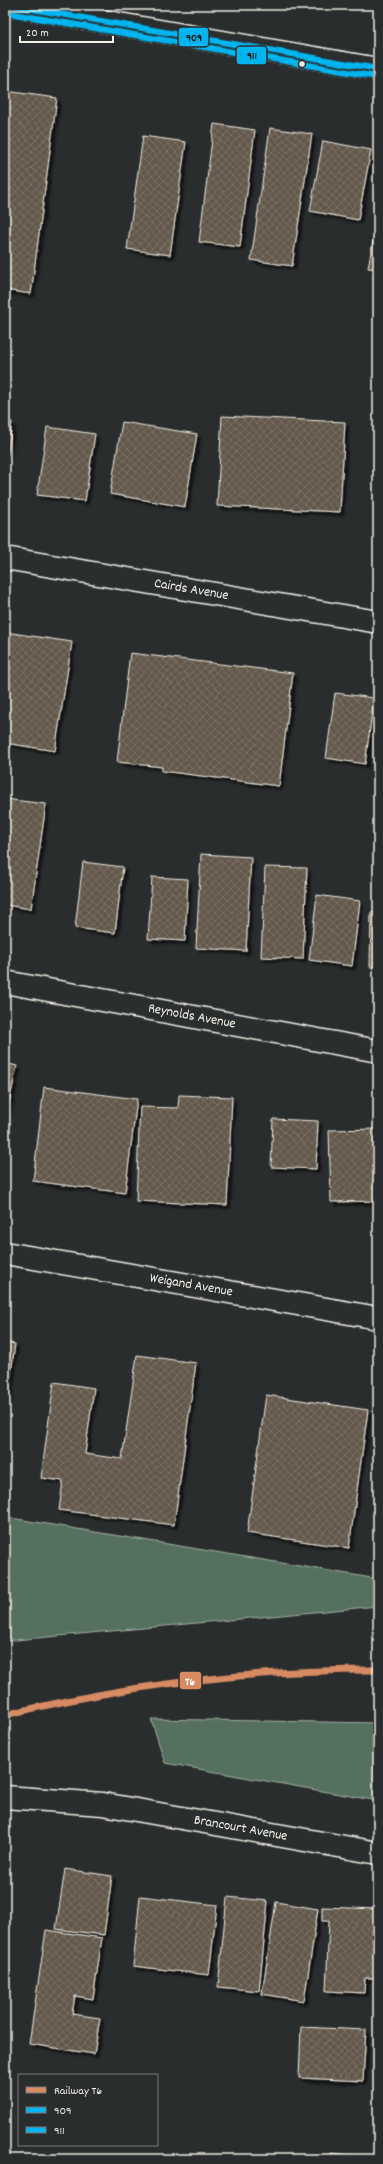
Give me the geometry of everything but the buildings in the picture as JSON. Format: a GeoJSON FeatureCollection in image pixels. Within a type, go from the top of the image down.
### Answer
{"type":"FeatureCollection","features":[{"type":"Feature","properties":{"kind":"street"},"geometry":{"type":"LineString","coordinates":[[9,5],[378,69]]}},
{"type":"Feature","properties":{"kind":"street","name":"Cairds Avenue"},"geometry":{"type":"LineString","coordinates":[[5,558],[378,622]]}},
{"type":"Feature","properties":{"kind":"street","name":"Reynolds Avenue"},"geometry":{"type":"LineString","coordinates":[[5,982],[378,1050]]}},
{"type":"Feature","properties":{"kind":"street","name":"Weigand Avenue"},"geometry":{"type":"LineString","coordinates":[[5,1253],[378,1318]]}},
{"type":"Feature","properties":{"kind":"street","name":"Brancourt Avenue"},"geometry":{"type":"LineString","coordinates":[[5,1798],[103,1804],[378,1853]]}},
{"type":"Feature","properties":{"kind":"green space"},"geometry":{"type":"Polygon","coordinates":[[[5,1517],[378,1579],[378,1606],[5,1641],[5,1517]]]}},
{"type":"Feature","properties":{"kind":"green space"},"geometry":{"type":"Polygon","coordinates":[[[151,1719],[378,1723],[378,1801],[165,1763],[151,1719]]]}},
{"type":"Feature","properties":{"kind":"rail line","name":"T6"},"geometry":{"type":"LineString","coordinates":[[5,1715],[97,1695],[190,1681],[283,1673],[378,1670]]}},
{"type":"Feature","properties":{"kind":"transit line","name":"909"},"geometry":{"type":"LineString","coordinates":[[9,5],[378,69]]}},
{"type":"Feature","properties":{"kind":"transit line","name":"911"},"geometry":{"type":"LineString","coordinates":[[8,13],[377,77]]}}]}
